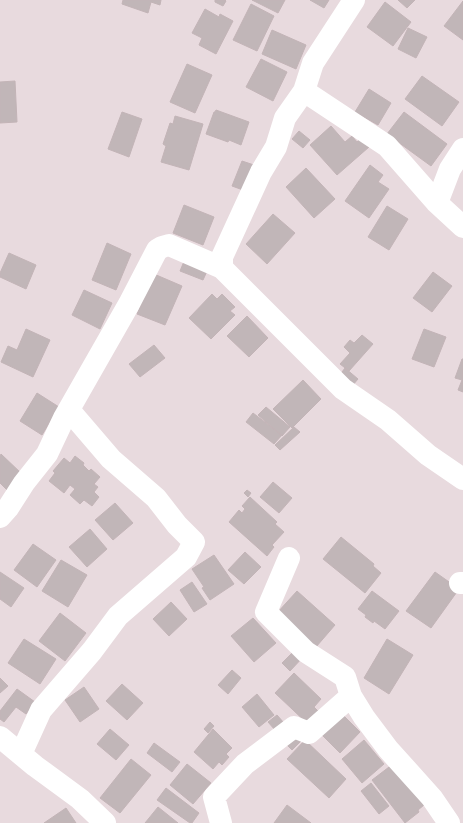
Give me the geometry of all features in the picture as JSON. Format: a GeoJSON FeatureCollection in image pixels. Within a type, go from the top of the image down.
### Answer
{"type":"FeatureCollection","features":[{"type":"Feature","properties":{"kind":"street"},"geometry":{"type":"LineString","coordinates":[[222,268],[222,257],[261,172],[276,147],[285,118],[304,91],[313,63],[354,0]]}},
{"type":"Feature","properties":{"kind":"street"},"geometry":{"type":"LineString","coordinates":[[304,91],[387,146],[437,203],[463,227]]}},
{"type":"Feature","properties":{"kind":"street"},"geometry":{"type":"LineString","coordinates":[[437,203],[450,169],[463,149]]}},
{"type":"Feature","properties":{"kind":"street"},"geometry":{"type":"LineString","coordinates":[[0,517],[47,454],[69,410],[129,304],[157,250],[169,245],[222,268],[343,389],[388,420],[428,455],[463,478]]}},
{"type":"Feature","properties":{"kind":"street"},"geometry":{"type":"LineString","coordinates":[[69,410],[111,459],[156,498],[177,525],[194,542],[186,557],[118,616],[92,652],[41,710],[6,744],[80,799],[105,823]]}},
{"type":"Feature","properties":{"kind":"street"},"geometry":{"type":"LineString","coordinates":[[289,558],[266,612],[306,652],[345,677],[351,696],[364,717],[388,749],[432,798],[449,823]]}},
{"type":"Feature","properties":{"kind":"street"},"geometry":{"type":"LineString","coordinates":[[221,823],[214,797],[245,764],[294,727],[309,733],[351,696]]}},
{"type":"Feature","properties":{"kind":"building"},"geometry":{"type":"Polygon","coordinates":[[[123,0],[161,0],[160,5],[151,2],[148,13],[122,4],[123,0]]]}},
{"type":"Feature","properties":{"kind":"building"},"geometry":{"type":"Polygon","coordinates":[[[215,0],[226,1],[223,6],[215,2],[215,0]]]}},
{"type":"Feature","properties":{"kind":"building"},"geometry":{"type":"Polygon","coordinates":[[[252,0],[285,0],[278,13],[252,0]]]}},
{"type":"Feature","properties":{"kind":"building"},"geometry":{"type":"Polygon","coordinates":[[[310,0],[329,0],[324,8],[310,0]]]}},
{"type":"Feature","properties":{"kind":"building"},"geometry":{"type":"Polygon","coordinates":[[[398,0],[415,0],[407,8],[398,0]]]}},
{"type":"Feature","properties":{"kind":"building"},"geometry":{"type":"Polygon","coordinates":[[[463,1],[463,40],[444,26],[463,1]]]}},
{"type":"Feature","properties":{"kind":"building"},"geometry":{"type":"Polygon","coordinates":[[[385,2],[411,22],[393,46],[367,27],[385,2]]]}},
{"type":"Feature","properties":{"kind":"building"},"geometry":{"type":"Polygon","coordinates":[[[251,4],[274,16],[257,51],[233,40],[251,4]]]}},
{"type":"Feature","properties":{"kind":"building"},"geometry":{"type":"Polygon","coordinates":[[[205,9],[219,17],[220,14],[233,21],[216,54],[199,45],[202,38],[192,33],[205,9]]]}},
{"type":"Feature","properties":{"kind":"building"},"geometry":{"type":"Polygon","coordinates":[[[408,28],[427,37],[416,58],[398,49],[408,28]]]}},
{"type":"Feature","properties":{"kind":"building"},"geometry":{"type":"Polygon","coordinates":[[[272,30],[306,45],[296,69],[262,54],[272,30]]]}},
{"type":"Feature","properties":{"kind":"building"},"geometry":{"type":"Polygon","coordinates":[[[261,59],[287,72],[273,101],[246,87],[261,59]]]}},
{"type":"Feature","properties":{"kind":"building"},"geometry":{"type":"Polygon","coordinates":[[[187,64],[212,75],[195,113],[170,102],[187,64]]]}},
{"type":"Feature","properties":{"kind":"building"},"geometry":{"type":"Polygon","coordinates":[[[422,76],[459,102],[442,126],[405,99],[422,76]]]}},
{"type":"Feature","properties":{"kind":"building"},"geometry":{"type":"Polygon","coordinates":[[[15,81],[17,122],[0,123],[0,82],[15,81]]]}},
{"type":"Feature","properties":{"kind":"building"},"geometry":{"type":"Polygon","coordinates":[[[369,89],[391,103],[378,125],[355,112],[369,89]]]}},
{"type":"Feature","properties":{"kind":"building"},"geometry":{"type":"Polygon","coordinates":[[[216,110],[249,122],[241,145],[206,134],[216,110]]]}},
{"type":"Feature","properties":{"kind":"building"},"geometry":{"type":"Polygon","coordinates":[[[122,112],[142,119],[129,157],[108,149],[122,112]]]}},
{"type":"Feature","properties":{"kind":"building"},"geometry":{"type":"Polygon","coordinates":[[[404,112],[447,144],[431,166],[387,134],[404,112]]]}},
{"type":"Feature","properties":{"kind":"building"},"geometry":{"type":"Polygon","coordinates":[[[175,116],[203,124],[189,170],[161,162],[166,146],[163,144],[170,123],[173,124],[175,116]]]}},
{"type":"Feature","properties":{"kind":"building"},"geometry":{"type":"Polygon","coordinates":[[[331,126],[345,142],[352,136],[357,142],[361,138],[369,147],[337,175],[310,145],[331,126]]]}},
{"type":"Feature","properties":{"kind":"building"},"geometry":{"type":"Polygon","coordinates":[[[299,131],[310,140],[303,148],[292,139],[299,131]]]}},
{"type":"Feature","properties":{"kind":"building"},"geometry":{"type":"Polygon","coordinates":[[[242,161],[254,165],[243,190],[232,186],[242,161]]]}},
{"type":"Feature","properties":{"kind":"building"},"geometry":{"type":"Polygon","coordinates":[[[370,165],[383,175],[378,182],[389,189],[369,218],[345,201],[370,165]]]}},
{"type":"Feature","properties":{"kind":"building"},"geometry":{"type":"Polygon","coordinates":[[[306,168],[335,199],[314,218],[286,187],[306,168]]]}},
{"type":"Feature","properties":{"kind":"building"},"geometry":{"type":"Polygon","coordinates":[[[184,205],[214,217],[203,245],[173,233],[184,205]]]}},
{"type":"Feature","properties":{"kind":"building"},"geometry":{"type":"Polygon","coordinates":[[[387,206],[408,219],[389,250],[368,237],[387,206]]]}},
{"type":"Feature","properties":{"kind":"building"},"geometry":{"type":"Polygon","coordinates":[[[273,214],[295,233],[267,264],[246,244],[273,214]]]}},
{"type":"Feature","properties":{"kind":"building"},"geometry":{"type":"Polygon","coordinates":[[[107,243],[131,254],[116,290],[92,280],[107,243]]]}},
{"type":"Feature","properties":{"kind":"building"},"geometry":{"type":"Polygon","coordinates":[[[9,253],[36,265],[26,289],[0,277],[0,273],[9,253]]]}},
{"type":"Feature","properties":{"kind":"building"},"geometry":{"type":"Polygon","coordinates":[[[185,259],[208,269],[203,280],[180,271],[185,259]]]}},
{"type":"Feature","properties":{"kind":"building"},"geometry":{"type":"Polygon","coordinates":[[[433,272],[452,286],[432,312],[413,298],[433,272]]]}},
{"type":"Feature","properties":{"kind":"building"},"geometry":{"type":"Polygon","coordinates":[[[154,274],[182,286],[165,325],[137,314],[154,274]]]}},
{"type":"Feature","properties":{"kind":"building"},"geometry":{"type":"Polygon","coordinates":[[[84,290],[112,303],[100,329],[72,315],[84,290]]]}},
{"type":"Feature","properties":{"kind":"building"},"geometry":{"type":"Polygon","coordinates":[[[212,294],[217,299],[222,294],[235,307],[230,311],[235,315],[211,339],[189,318],[212,294]]]}},
{"type":"Feature","properties":{"kind":"building"},"geometry":{"type":"Polygon","coordinates":[[[247,316],[268,338],[249,357],[227,336],[247,316]]]}},
{"type":"Feature","properties":{"kind":"building"},"geometry":{"type":"Polygon","coordinates":[[[26,329],[50,340],[33,377],[1,362],[8,346],[17,350],[26,329]]]}},
{"type":"Feature","properties":{"kind":"building"},"geometry":{"type":"Polygon","coordinates":[[[424,329],[446,337],[434,367],[412,359],[424,329]]]}},
{"type":"Feature","properties":{"kind":"building"},"geometry":{"type":"Polygon","coordinates":[[[362,335],[373,344],[349,371],[340,364],[350,353],[344,347],[350,340],[354,343],[362,335]]]}},
{"type":"Feature","properties":{"kind":"building"},"geometry":{"type":"Polygon","coordinates":[[[154,345],[165,358],[140,377],[129,364],[154,345]]]}},
{"type":"Feature","properties":{"kind":"building"},"geometry":{"type":"Polygon","coordinates":[[[462,359],[463,392],[458,390],[462,380],[455,378],[462,359]]]}},
{"type":"Feature","properties":{"kind":"building"},"geometry":{"type":"Polygon","coordinates":[[[345,368],[358,379],[352,386],[339,376],[345,368]]]}},
{"type":"Feature","properties":{"kind":"building"},"geometry":{"type":"Polygon","coordinates":[[[303,380],[321,399],[292,428],[273,409],[303,380]]]}},
{"type":"Feature","properties":{"kind":"building"},"geometry":{"type":"Polygon","coordinates":[[[37,393],[59,407],[42,435],[20,421],[37,393]]]}},
{"type":"Feature","properties":{"kind":"building"},"geometry":{"type":"Polygon","coordinates":[[[266,407],[290,427],[282,436],[258,415],[266,407]]]}},
{"type":"Feature","properties":{"kind":"building"},"geometry":{"type":"Polygon","coordinates":[[[253,413],[282,435],[274,444],[246,422],[253,413]]]}},
{"type":"Feature","properties":{"kind":"building"},"geometry":{"type":"Polygon","coordinates":[[[294,427],[300,432],[280,450],[275,445],[294,427]]]}},
{"type":"Feature","properties":{"kind":"building"},"geometry":{"type":"Polygon","coordinates":[[[1,454],[22,474],[7,490],[0,483],[1,454]]]}},
{"type":"Feature","properties":{"kind":"building"},"geometry":{"type":"Polygon","coordinates":[[[75,456],[84,463],[83,465],[89,471],[91,469],[100,477],[94,484],[98,487],[94,492],[99,497],[92,506],[84,500],[80,504],[70,495],[75,489],[70,485],[64,493],[49,481],[55,473],[53,471],[64,458],[70,463],[75,456]]]}},
{"type":"Feature","properties":{"kind":"building"},"geometry":{"type":"Polygon","coordinates":[[[273,482],[292,498],[279,513],[260,497],[273,482]]]}},
{"type":"Feature","properties":{"kind":"building"},"geometry":{"type":"Polygon","coordinates":[[[247,490],[251,493],[248,497],[244,493],[247,490]]]}},
{"type":"Feature","properties":{"kind":"building"},"geometry":{"type":"Polygon","coordinates":[[[250,497],[277,522],[275,524],[284,532],[272,545],[274,547],[267,556],[229,522],[239,510],[242,513],[245,509],[242,506],[250,497]]]}},
{"type":"Feature","properties":{"kind":"building"},"geometry":{"type":"Polygon","coordinates":[[[115,503],[133,523],[113,540],[95,520],[115,503]]]}},
{"type":"Feature","properties":{"kind":"building"},"geometry":{"type":"Polygon","coordinates":[[[90,529],[107,549],[87,567],[69,547],[90,529]]]}},
{"type":"Feature","properties":{"kind":"building"},"geometry":{"type":"Polygon","coordinates":[[[341,537],[374,564],[373,566],[381,573],[365,593],[323,559],[341,537]]]}},
{"type":"Feature","properties":{"kind":"building"},"geometry":{"type":"Polygon","coordinates":[[[33,544],[56,560],[37,587],[14,570],[33,544]]]}},
{"type":"Feature","properties":{"kind":"building"},"geometry":{"type":"Polygon","coordinates":[[[245,552],[261,567],[244,584],[228,570],[245,552]]]}},
{"type":"Feature","properties":{"kind":"building"},"geometry":{"type":"Polygon","coordinates":[[[214,555],[234,584],[210,600],[202,588],[204,587],[192,569],[214,555]]]}},
{"type":"Feature","properties":{"kind":"building"},"geometry":{"type":"Polygon","coordinates":[[[61,560],[87,575],[68,607],[42,591],[61,560]]]}},
{"type":"Feature","properties":{"kind":"building"},"geometry":{"type":"Polygon","coordinates":[[[0,572],[24,588],[11,607],[0,599],[0,572]]]}},
{"type":"Feature","properties":{"kind":"building"},"geometry":{"type":"Polygon","coordinates":[[[435,572],[459,589],[431,628],[406,611],[435,572]]]}},
{"type":"Feature","properties":{"kind":"building"},"geometry":{"type":"Polygon","coordinates":[[[192,582],[207,604],[194,612],[180,590],[192,582]]]}},
{"type":"Feature","properties":{"kind":"building"},"geometry":{"type":"Polygon","coordinates":[[[297,591],[335,625],[316,647],[277,613],[297,591]]]}},
{"type":"Feature","properties":{"kind":"building"},"geometry":{"type":"Polygon","coordinates":[[[372,591],[399,611],[385,629],[374,621],[373,623],[358,609],[372,591]]]}},
{"type":"Feature","properties":{"kind":"building"},"geometry":{"type":"Polygon","coordinates":[[[171,602],[187,619],[169,636],[153,619],[171,602]]]}},
{"type":"Feature","properties":{"kind":"building"},"geometry":{"type":"Polygon","coordinates":[[[60,613],[86,633],[65,661],[39,641],[60,613]]]}},
{"type":"Feature","properties":{"kind":"building"},"geometry":{"type":"Polygon","coordinates":[[[253,618],[276,643],[254,662],[231,636],[253,618]]]}},
{"type":"Feature","properties":{"kind":"building"},"geometry":{"type":"Polygon","coordinates":[[[24,639],[56,659],[40,684],[8,663],[24,639]]]}},
{"type":"Feature","properties":{"kind":"building"},"geometry":{"type":"Polygon","coordinates":[[[387,639],[413,655],[389,694],[364,678],[387,639]]]}},
{"type":"Feature","properties":{"kind":"building"},"geometry":{"type":"Polygon","coordinates":[[[296,649],[304,656],[290,671],[282,663],[296,649]]]}},
{"type":"Feature","properties":{"kind":"building"},"geometry":{"type":"Polygon","coordinates":[[[232,670],[241,678],[228,694],[218,685],[232,670]]]}},
{"type":"Feature","properties":{"kind":"building"},"geometry":{"type":"Polygon","coordinates":[[[294,673],[321,699],[314,707],[321,714],[310,726],[275,693],[294,673]]]}},
{"type":"Feature","properties":{"kind":"building"},"geometry":{"type":"Polygon","coordinates":[[[0,678],[8,686],[0,693],[0,678]]]}},
{"type":"Feature","properties":{"kind":"building"},"geometry":{"type":"Polygon","coordinates":[[[122,684],[143,703],[127,720],[106,701],[122,684]]]}},
{"type":"Feature","properties":{"kind":"building"},"geometry":{"type":"Polygon","coordinates":[[[84,687],[99,709],[80,722],[65,700],[84,687]]]}},
{"type":"Feature","properties":{"kind":"building"},"geometry":{"type":"Polygon","coordinates":[[[17,689],[35,702],[26,714],[16,707],[4,722],[0,719],[0,711],[17,689]]]}},
{"type":"Feature","properties":{"kind":"building"},"geometry":{"type":"Polygon","coordinates":[[[257,694],[274,715],[259,727],[242,707],[257,694]]]}},
{"type":"Feature","properties":{"kind":"building"},"geometry":{"type":"Polygon","coordinates":[[[339,711],[360,732],[340,753],[318,731],[339,711]]]}},
{"type":"Feature","properties":{"kind":"building"},"geometry":{"type":"Polygon","coordinates":[[[277,715],[284,723],[275,730],[268,722],[277,715]]]}},
{"type":"Feature","properties":{"kind":"building"},"geometry":{"type":"Polygon","coordinates":[[[210,722],[214,726],[208,733],[204,729],[210,722]]]}},
{"type":"Feature","properties":{"kind":"building"},"geometry":{"type":"Polygon","coordinates":[[[110,729],[129,745],[116,760],[97,744],[110,729]]]}},
{"type":"Feature","properties":{"kind":"building"},"geometry":{"type":"Polygon","coordinates":[[[213,729],[232,748],[226,754],[229,757],[222,765],[219,762],[213,769],[194,752],[213,729]]]}},
{"type":"Feature","properties":{"kind":"building"},"geometry":{"type":"Polygon","coordinates":[[[295,731],[303,739],[292,750],[284,742],[295,731]]]}},
{"type":"Feature","properties":{"kind":"building"},"geometry":{"type":"Polygon","coordinates":[[[305,740],[346,779],[329,798],[287,759],[305,740]]]}},
{"type":"Feature","properties":{"kind":"building"},"geometry":{"type":"Polygon","coordinates":[[[364,740],[384,764],[362,783],[342,759],[364,740]]]}},
{"type":"Feature","properties":{"kind":"building"},"geometry":{"type":"Polygon","coordinates":[[[154,743],[180,762],[172,772],[147,753],[154,743]]]}},
{"type":"Feature","properties":{"kind":"building"},"geometry":{"type":"Polygon","coordinates":[[[131,759],[151,775],[120,813],[100,798],[131,759]]]}},
{"type":"Feature","properties":{"kind":"building"},"geometry":{"type":"Polygon","coordinates":[[[187,764],[211,783],[193,804],[170,785],[187,764]]]}},
{"type":"Feature","properties":{"kind":"building"},"geometry":{"type":"Polygon","coordinates":[[[393,764],[424,805],[418,810],[419,812],[405,823],[372,780],[393,764]]]}},
{"type":"Feature","properties":{"kind":"building"},"geometry":{"type":"Polygon","coordinates":[[[371,783],[389,806],[379,814],[361,791],[371,783]]]}},
{"type":"Feature","properties":{"kind":"building"},"geometry":{"type":"Polygon","coordinates":[[[166,788],[199,813],[192,823],[157,800],[166,788]]]}},
{"type":"Feature","properties":{"kind":"building"},"geometry":{"type":"Polygon","coordinates":[[[287,805],[311,823],[274,823],[287,805]]]}},
{"type":"Feature","properties":{"kind":"building"},"geometry":{"type":"Polygon","coordinates":[[[158,807],[178,823],[145,823],[158,807]]]}},
{"type":"Feature","properties":{"kind":"building"},"geometry":{"type":"Polygon","coordinates":[[[66,808],[76,823],[44,823],[66,808]]]}}]}
